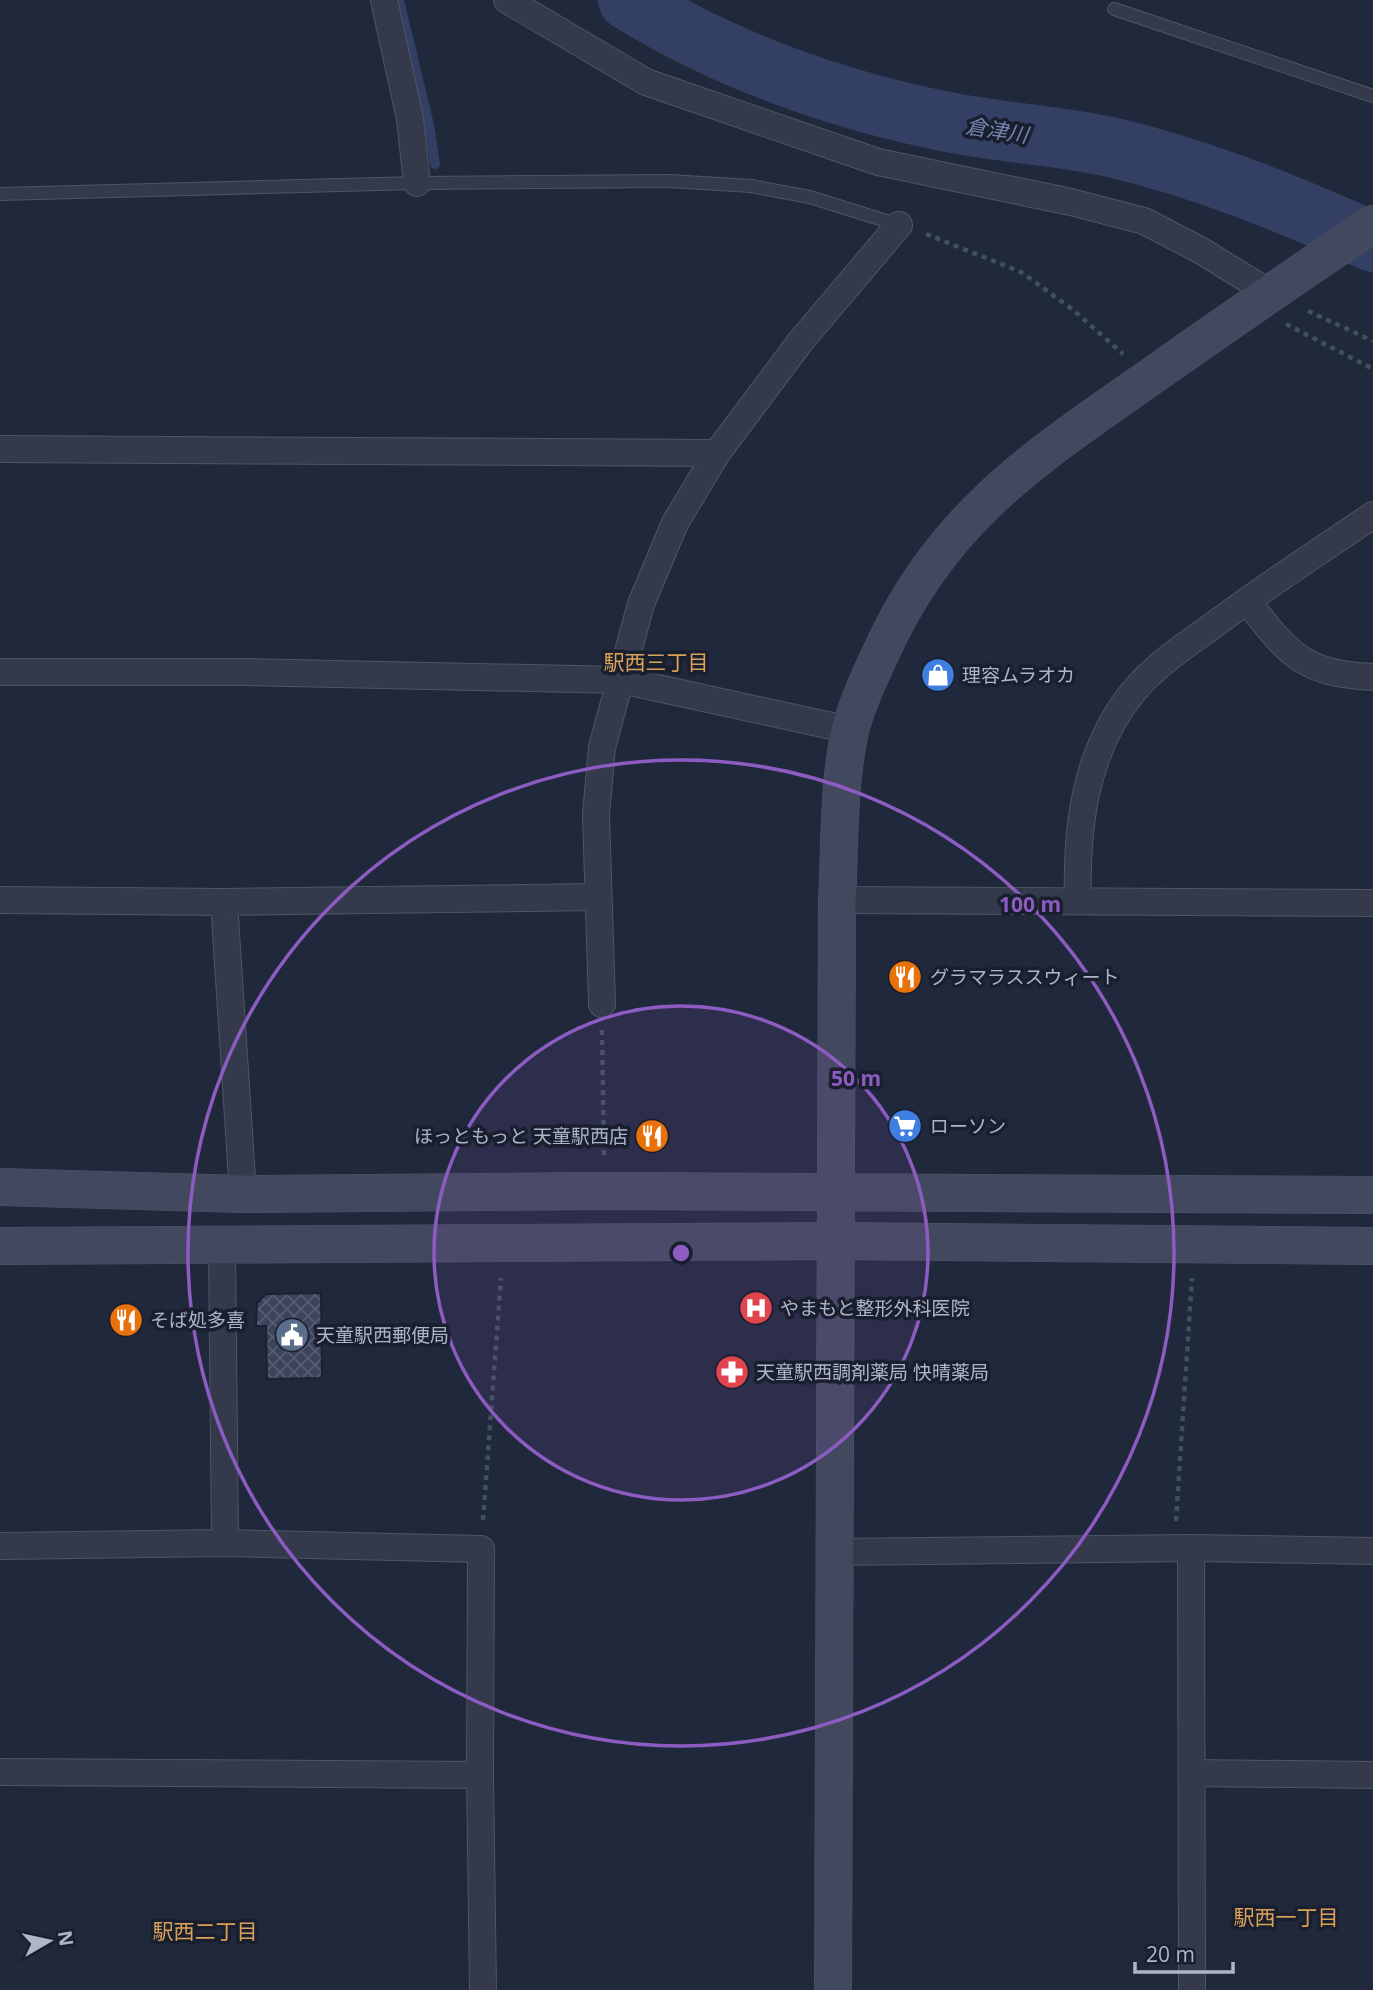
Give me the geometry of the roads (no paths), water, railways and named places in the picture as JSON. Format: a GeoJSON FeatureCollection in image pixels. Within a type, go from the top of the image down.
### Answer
{"type":"FeatureCollection","features":[{"type":"Feature","properties":{"kind":"street"},"geometry":{"type":"LineString","coordinates":[[384,0],[410,119],[416,183]]}},
{"type":"Feature","properties":{"kind":"street"},"geometry":{"type":"LineString","coordinates":[[507,0],[646,82],[878,162],[1071,202],[1144,221],[1271,292]]}},
{"type":"Feature","properties":{"kind":"street"},"geometry":{"type":"LineString","coordinates":[[833,1990],[832,1552],[838,1241],[837,900],[842,793],[850,730],[867,683],[903,607],[928,567],[995,491],[1033,460],[1149,378],[1373,224]]}},
{"type":"Feature","properties":{"kind":"street"},"geometry":{"type":"LineString","coordinates":[[602,1004],[596,815],[602,747],[641,604],[675,523],[717,453],[800,342],[899,225]]}},
{"type":"Feature","properties":{"kind":"street"},"geometry":{"type":"LineString","coordinates":[[0,449],[717,453]]}},
{"type":"Feature","properties":{"kind":"street"},"geometry":{"type":"LineString","coordinates":[[1078,900],[1077,846],[1084,800],[1096,760],[1112,722],[1133,692],[1166,659],[1373,515]]}},
{"type":"Feature","properties":{"kind":"street"},"geometry":{"type":"LineString","coordinates":[[1247,601],[1283,646],[1309,666],[1373,677]]}},
{"type":"Feature","properties":{"kind":"street"},"geometry":{"type":"LineString","coordinates":[[0,672],[243,672],[621,680],[850,730]]}},
{"type":"Feature","properties":{"kind":"street"},"geometry":{"type":"LineString","coordinates":[[0,900],[224,902],[597,897]]}},
{"type":"Feature","properties":{"kind":"street"},"geometry":{"type":"LineString","coordinates":[[837,900],[1373,903]]}},
{"type":"Feature","properties":{"kind":"street"},"geometry":{"type":"LineString","coordinates":[[224,902],[243,1194]]}},
{"type":"Feature","properties":{"kind":"street"},"geometry":{"type":"LineString","coordinates":[[0,1187],[243,1194],[605,1191],[1373,1195]]}},
{"type":"Feature","properties":{"kind":"street"},"geometry":{"type":"LineString","coordinates":[[0,1245],[838,1241],[1194,1242],[1373,1246]]}},
{"type":"Feature","properties":{"kind":"street"},"geometry":{"type":"LineString","coordinates":[[222,1244],[225,1543]]}},
{"type":"Feature","properties":{"kind":"street"},"geometry":{"type":"LineString","coordinates":[[0,1546],[225,1543],[481,1549],[483,1990]]}},
{"type":"Feature","properties":{"kind":"street"},"geometry":{"type":"LineString","coordinates":[[832,1552],[1183,1549],[1373,1551]]}},
{"type":"Feature","properties":{"kind":"street"},"geometry":{"type":"LineString","coordinates":[[1183,1549],[1192,1773],[1192,1990]]}},
{"type":"Feature","properties":{"kind":"street"},"geometry":{"type":"LineString","coordinates":[[0,1772],[480,1775]]}},
{"type":"Feature","properties":{"kind":"street"},"geometry":{"type":"LineString","coordinates":[[1192,1773],[1373,1775]]}},
{"type":"Feature","properties":{"kind":"lane"},"geometry":{"type":"LineString","coordinates":[[1114,9],[1373,96]]}},
{"type":"Feature","properties":{"kind":"lane"},"geometry":{"type":"LineString","coordinates":[[0,194],[416,183],[670,181],[751,186],[810,197],[899,225]]}},
{"type":"Feature","properties":{"kind":"waterway"},"geometry":{"type":"LineString","coordinates":[[399,0],[429,125],[435,164]]}},
{"type":"Feature","properties":{"kind":"waterway","name":"倉津川"},"geometry":{"type":"LineString","coordinates":[[628,0],[704,42],[744,60],[826,90],[953,123],[1095,144],[1149,157],[1247,189],[1373,242]]}},
{"type":"Feature","properties":{"kind":"place","name":"理容ムラオカ"},"geometry":{"type":"Point","coordinates":[938,675]}},
{"type":"Feature","properties":{"kind":"place","name":"グラマラススウィート"},"geometry":{"type":"Point","coordinates":[905,977]}},
{"type":"Feature","properties":{"kind":"place","name":"ローソン"},"geometry":{"type":"Point","coordinates":[905,1126]}},
{"type":"Feature","properties":{"kind":"place","name":"ほっともっと 天童駅西店"},"geometry":{"type":"Point","coordinates":[652,1136]}},
{"type":"Feature","properties":{"kind":"place","name":"やまもと整形外科医院"},"geometry":{"type":"Point","coordinates":[756,1308]}},
{"type":"Feature","properties":{"kind":"place","name":"そば処多喜"},"geometry":{"type":"Point","coordinates":[126,1320]}},
{"type":"Feature","properties":{"kind":"place","name":"天童駅西郵便局"},"geometry":{"type":"Point","coordinates":[292,1335]}},
{"type":"Feature","properties":{"kind":"place","name":"天童駅西調剤薬局 快晴薬局"},"geometry":{"type":"Point","coordinates":[732,1372]}},
{"type":"Feature","properties":{"kind":"district","name":"駅西三丁目"},"geometry":{"type":"Point","coordinates":[656,662]}},
{"type":"Feature","properties":{"kind":"district","name":"駅西一丁目"},"geometry":{"type":"Point","coordinates":[1286,1917]}},
{"type":"Feature","properties":{"kind":"district","name":"駅西二丁目"},"geometry":{"type":"Point","coordinates":[205,1931]}}]}
